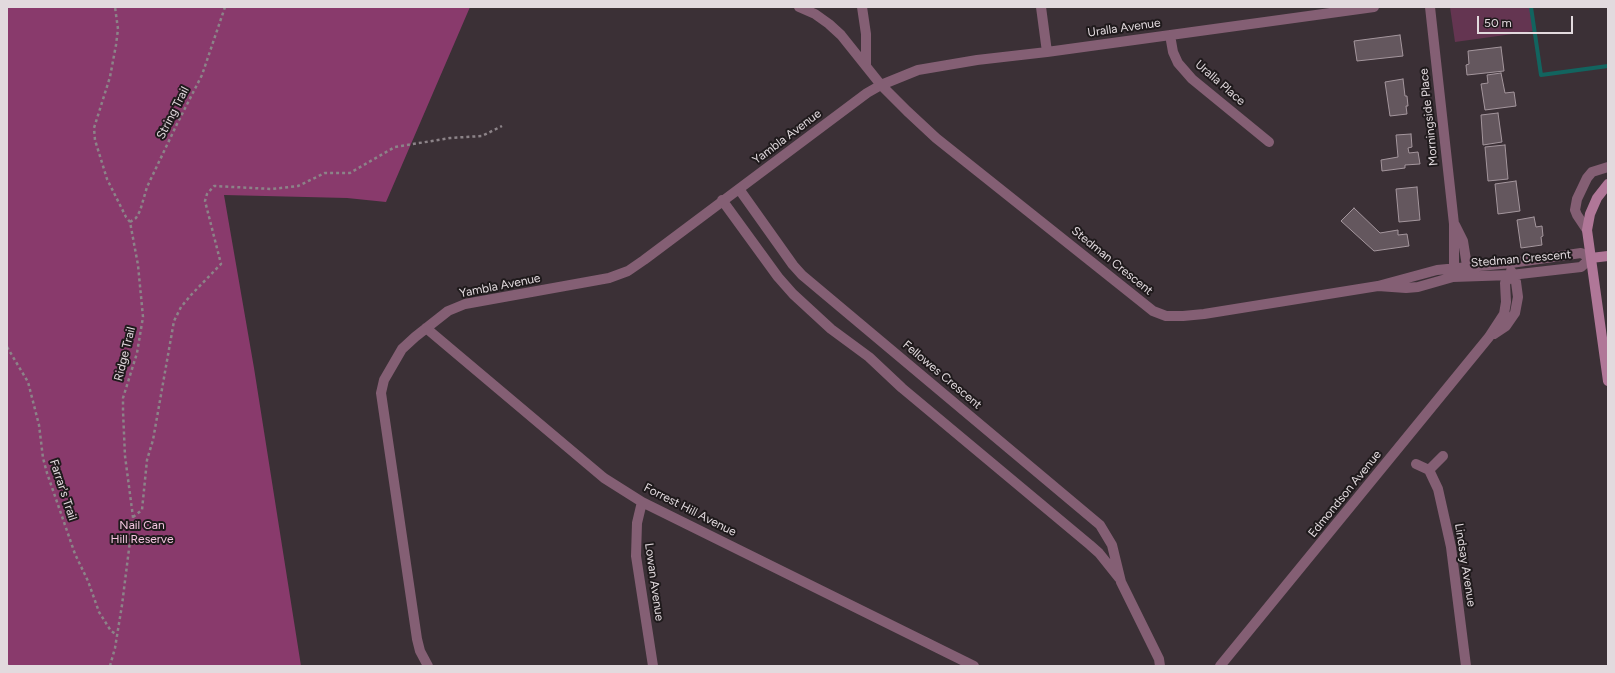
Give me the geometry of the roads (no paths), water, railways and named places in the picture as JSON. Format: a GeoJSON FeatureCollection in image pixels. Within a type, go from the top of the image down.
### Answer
{"type":"FeatureCollection","features":[{"type":"Feature","properties":{"kind":"street","name":"Stedman Crescent"},"geometry":{"type":"LineString","coordinates":[[799,7],[817,10],[841,35],[881,84],[936,138],[1153,311],[1166,316],[1204,314],[1378,286],[1437,270],[1511,263],[1581,253],[1591,258],[1581,267],[1511,275],[1453,277],[1418,287],[1406,288],[1378,286]]}},
{"type":"Feature","properties":{"kind":"street"},"geometry":{"type":"LineString","coordinates":[[862,7],[866,34],[866,66]]}},
{"type":"Feature","properties":{"kind":"street"},"geometry":{"type":"LineString","coordinates":[[1041,7],[1047,52]]}},
{"type":"Feature","properties":{"kind":"street","name":"Uralla Avenue"},"geometry":{"type":"LineString","coordinates":[[881,84],[908,73],[933,67],[1374,7]]}},
{"type":"Feature","properties":{"kind":"street","name":"Morningside Place"},"geometry":{"type":"LineString","coordinates":[[1430,7],[1454,224],[1454,268]]}},
{"type":"Feature","properties":{"kind":"street","name":"Uralla Place"},"geometry":{"type":"LineString","coordinates":[[1170,35],[1173,52],[1178,63],[1192,78],[1269,142]]}},
{"type":"Feature","properties":{"kind":"street","name":"Yambla Avenue"},"geometry":{"type":"LineString","coordinates":[[428,666],[420,651],[417,639],[381,393],[384,380],[402,349],[448,311],[466,304],[609,278],[618,275],[644,260],[722,200],[881,84]]}},
{"type":"Feature","properties":{"kind":"street"},"geometry":{"type":"LineString","coordinates":[[1587,230],[1580,221],[1575,210],[1577,199],[1587,178],[1592,172],[1608,167]]}},
{"type":"Feature","properties":{"kind":"street"},"geometry":{"type":"LineString","coordinates":[[1608,184],[1597,198],[1590,214],[1587,230],[1608,381]]}},
{"type":"Feature","properties":{"kind":"street","name":"Fellowes Crescent"},"geometry":{"type":"LineString","coordinates":[[739,189],[792,265],[802,276],[1100,525],[1112,545],[1121,582],[1159,663],[1167,666]]}},
{"type":"Feature","properties":{"kind":"street","name":"Fellowes Crescent"},"geometry":{"type":"LineString","coordinates":[[722,200],[778,277],[793,294],[831,329],[869,357],[902,388],[1090,545],[1099,553],[1121,582]]}},
{"type":"Feature","properties":{"kind":"street","name":"Morningside Place"},"geometry":{"type":"LineString","coordinates":[[1454,224],[1463,241],[1467,266]]}},
{"type":"Feature","properties":{"kind":"street"},"geometry":{"type":"LineString","coordinates":[[1591,258],[1608,256]]}},
{"type":"Feature","properties":{"kind":"street","name":"Edmondson Avenue"},"geometry":{"type":"LineString","coordinates":[[1220,666],[1489,337],[1506,326],[1515,313],[1518,297],[1516,282],[1511,275],[1511,263]]}},
{"type":"Feature","properties":{"kind":"street"},"geometry":{"type":"LineString","coordinates":[[1454,268],[1460,277],[1467,266]]}},
{"type":"Feature","properties":{"kind":"street","name":"Forrest Hill Avenue"},"geometry":{"type":"LineString","coordinates":[[426,328],[604,478],[642,502],[974,666]]}},
{"type":"Feature","properties":{"kind":"street"},"geometry":{"type":"LineString","coordinates":[[1416,464],[1429,470],[1443,456]]}},
{"type":"Feature","properties":{"kind":"street","name":"Lindsay Avenue"},"geometry":{"type":"LineString","coordinates":[[1429,470],[1438,488],[1451,547],[1466,666]]}},
{"type":"Feature","properties":{"kind":"street","name":"Lowan Avenue"},"geometry":{"type":"LineString","coordinates":[[642,502],[637,523],[636,556],[654,666]]}},
{"type":"Feature","properties":{"kind":"waterway"},"geometry":{"type":"LineString","coordinates":[[1531,7],[1541,75],[1608,66]]}},
{"type":"Feature","properties":{"kind":"park label","name":"Nail Can Hill Reserve"},"geometry":{"type":"Point","coordinates":[142,532]}}]}
